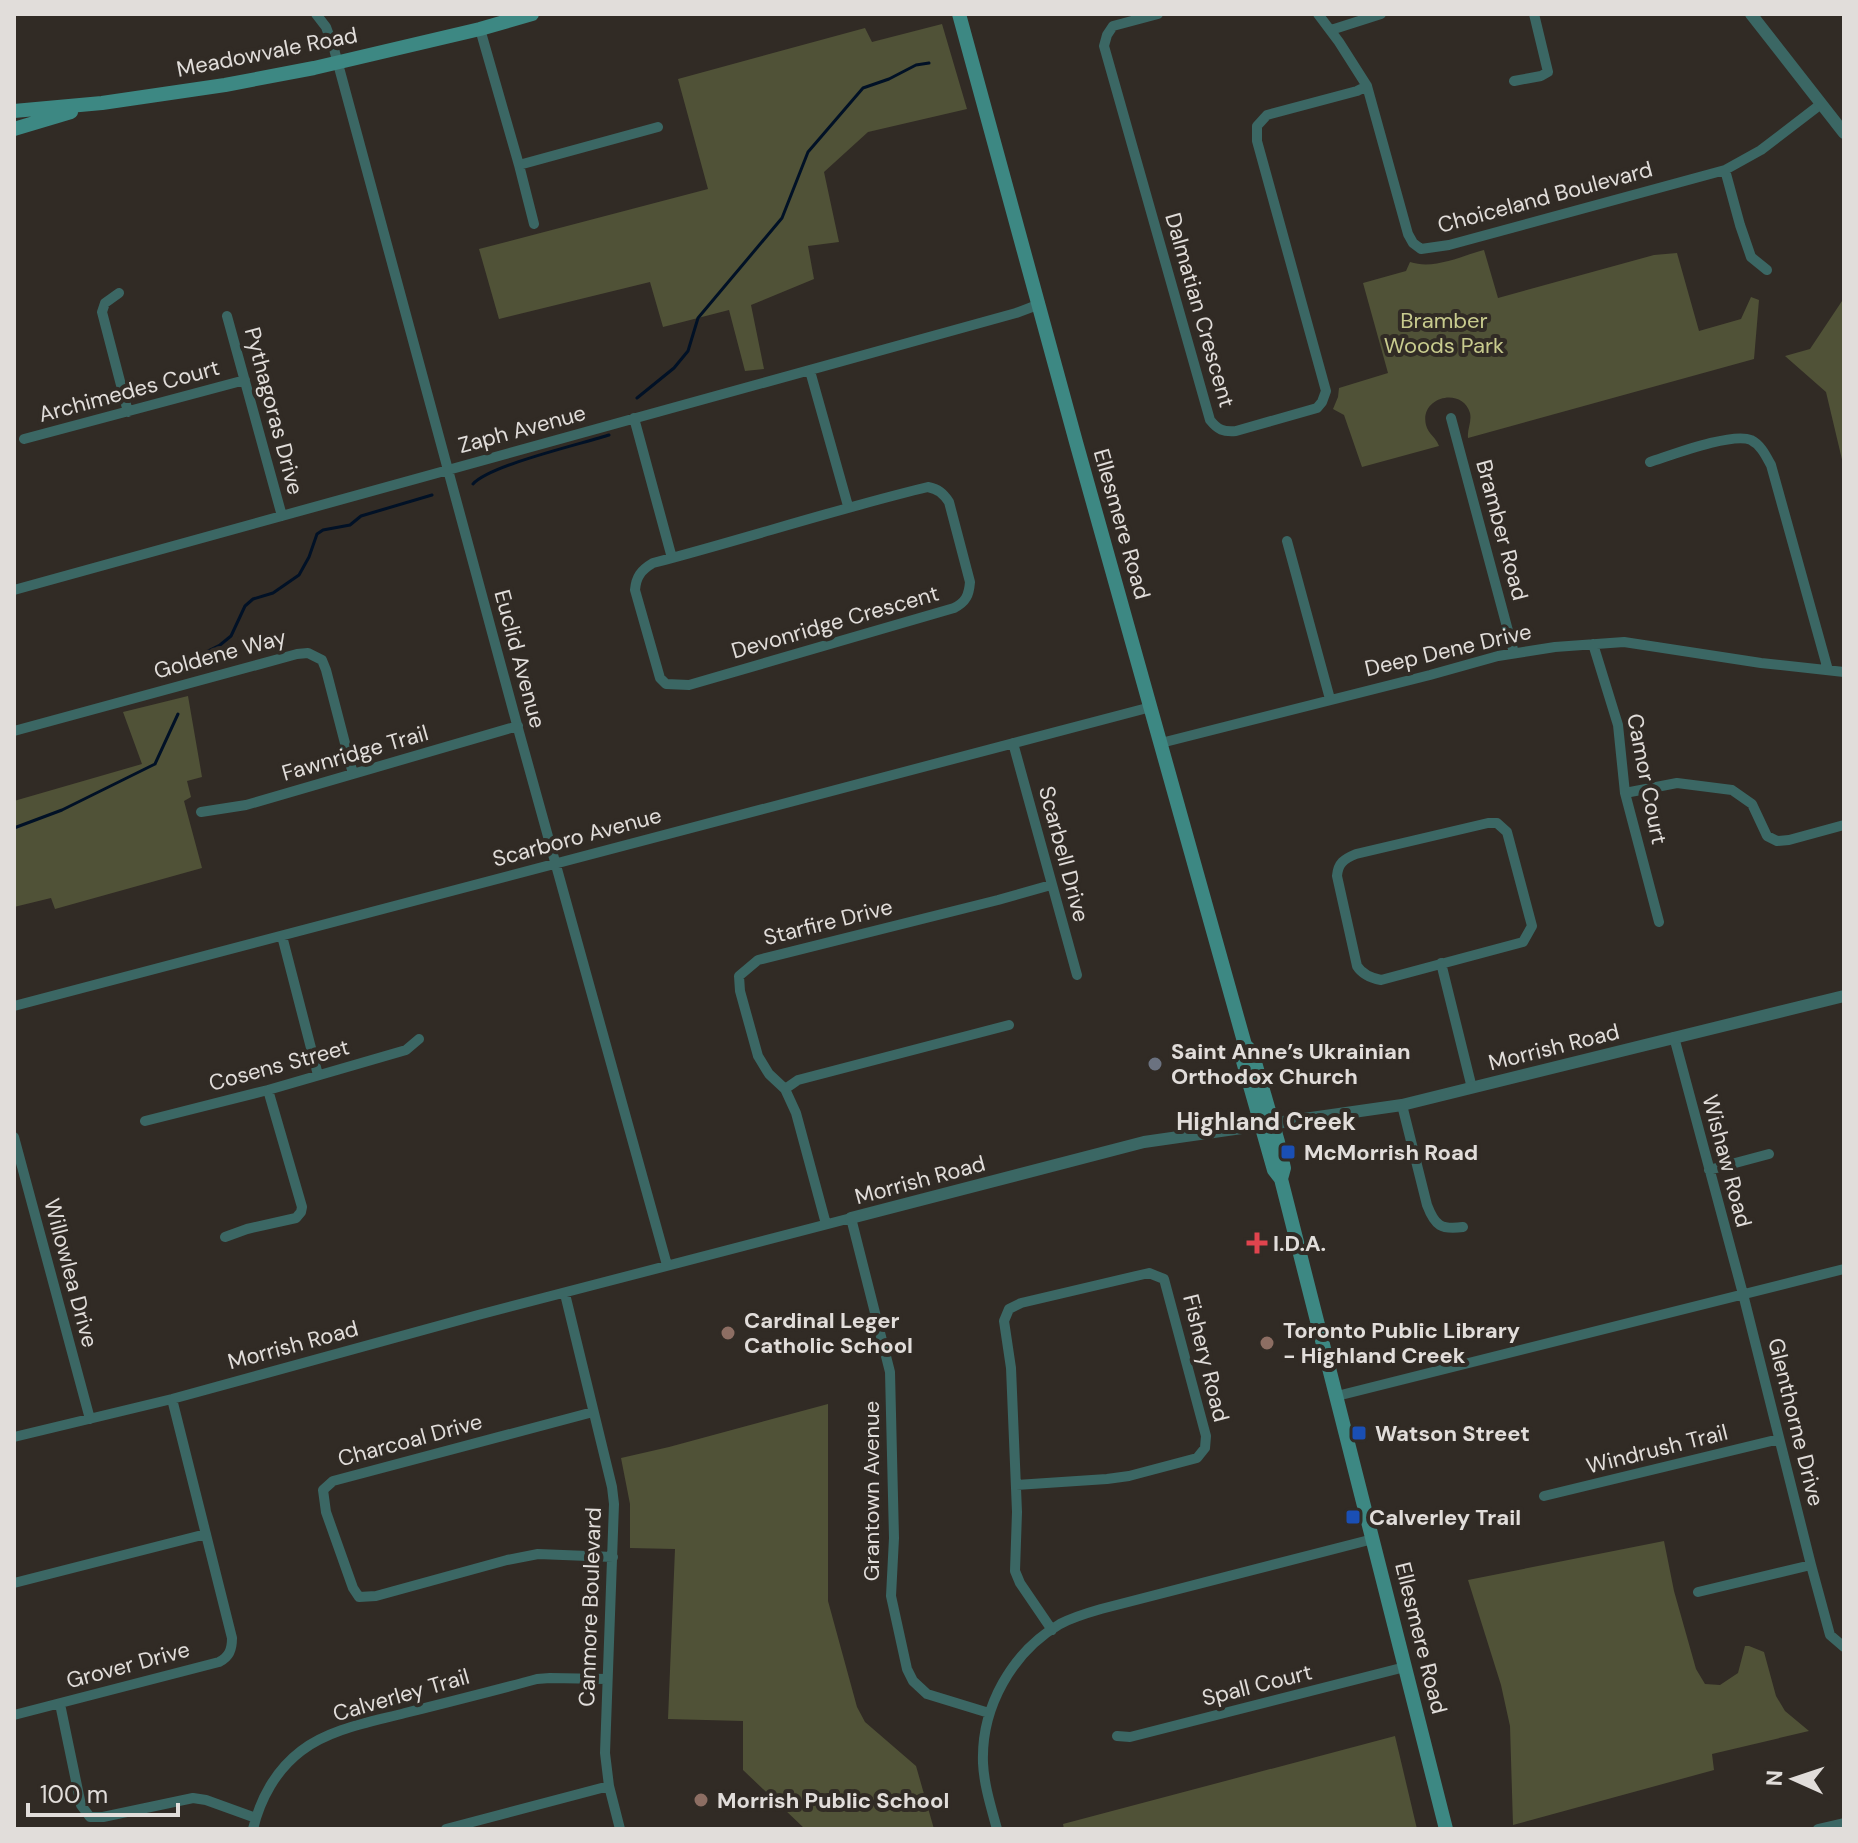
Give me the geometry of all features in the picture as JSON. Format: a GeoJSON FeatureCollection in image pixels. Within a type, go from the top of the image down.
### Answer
{"type":"FeatureCollection","features":[{"type":"Feature","properties":{"kind":"main road","name":"Meadowvale Road"},"geometry":{"type":"LineString","coordinates":[[14,111],[102,103],[338,64],[532,14]]}},
{"type":"Feature","properties":{"kind":"main road","name":"Ellesmere Road"},"geometry":{"type":"LineString","coordinates":[[959,14],[1245,1045],[1252,1052],[1267,1124],[1284,1168],[1281,1179],[1446,1829]]}},
{"type":"Feature","properties":{"kind":"main road","name":"Meadowvale Road"},"geometry":{"type":"LineString","coordinates":[[14,129],[102,103]]}},
{"type":"Feature","properties":{"kind":"street","name":"Euclid Avenue"},"geometry":{"type":"LineString","coordinates":[[316,14],[326,27],[338,64],[667,1265]]}},
{"type":"Feature","properties":{"kind":"street","name":"Dalmatian Crescent"},"geometry":{"type":"LineString","coordinates":[[1158,14],[1113,26],[1104,46],[1210,420],[1217,429],[1236,431],[1317,408],[1322,402],[1326,391],[1257,141],[1257,126],[1267,115],[1367,86]]}},
{"type":"Feature","properties":{"kind":"street","name":"Choiceland Boulevard"},"geometry":{"type":"LineString","coordinates":[[1318,14],[1367,86],[1408,234],[1421,249],[1449,245],[1725,170],[1761,150],[1821,104]]}},
{"type":"Feature","properties":{"kind":"street"},"geometry":{"type":"LineString","coordinates":[[1331,30],[1381,14]]}},
{"type":"Feature","properties":{"kind":"street"},"geometry":{"type":"LineString","coordinates":[[1514,81],[1548,72],[1534,14]]}},
{"type":"Feature","properties":{"kind":"street"},"geometry":{"type":"LineString","coordinates":[[1751,14],[1844,133]]}},
{"type":"Feature","properties":{"kind":"street"},"geometry":{"type":"LineString","coordinates":[[480,29],[534,224]]}},
{"type":"Feature","properties":{"kind":"street"},"geometry":{"type":"LineString","coordinates":[[519,165],[658,127]]}},
{"type":"Feature","properties":{"kind":"street"},"geometry":{"type":"LineString","coordinates":[[1725,170],[1751,257],[1767,270]]}},
{"type":"Feature","properties":{"kind":"street"},"geometry":{"type":"LineString","coordinates":[[119,293],[105,303],[102,312],[128,412]]}},
{"type":"Feature","properties":{"kind":"street","name":"Zaph Avenue"},"geometry":{"type":"LineString","coordinates":[[14,590],[810,371],[1040,304]]}},
{"type":"Feature","properties":{"kind":"street","name":"Pythagoras Drive"},"geometry":{"type":"LineString","coordinates":[[227,316],[282,516]]}},
{"type":"Feature","properties":{"kind":"street"},"geometry":{"type":"LineString","coordinates":[[810,371],[848,506]]}},
{"type":"Feature","properties":{"kind":"street","name":"Archimedes Court"},"geometry":{"type":"LineString","coordinates":[[24,439],[245,380]]}},
{"type":"Feature","properties":{"kind":"street"},"geometry":{"type":"LineString","coordinates":[[634,418],[672,558]]}},
{"type":"Feature","properties":{"kind":"street","name":"Bramber Road"},"geometry":{"type":"LineString","coordinates":[[1451,418],[1514,653]]}},
{"type":"Feature","properties":{"kind":"street"},"geometry":{"type":"LineString","coordinates":[[1650,462],[1718,442],[1740,439],[1753,441],[1763,451],[1771,465],[1828,670]]}},
{"type":"Feature","properties":{"kind":"street","name":"Devonridge Crescent"},"geometry":{"type":"LineString","coordinates":[[928,487],[944,494],[949,502],[970,582],[970,594],[963,604],[689,685],[666,684],[660,678],[635,590],[636,580],[645,567],[848,506],[928,487]]}},
{"type":"Feature","properties":{"kind":"street"},"geometry":{"type":"LineString","coordinates":[[1287,541],[1330,699]]}},
{"type":"Feature","properties":{"kind":"street","name":"Deep Dene Drive"},"geometry":{"type":"LineString","coordinates":[[1161,743],[1514,653],[1555,647],[1624,642],[1844,672]]}},
{"type":"Feature","properties":{"kind":"street","name":"Camor Court"},"geometry":{"type":"LineString","coordinates":[[1593,644],[1618,725],[1625,793],[1659,922]]}},
{"type":"Feature","properties":{"kind":"street","name":"Goldene Way"},"geometry":{"type":"LineString","coordinates":[[14,731],[308,653],[322,660],[326,670],[353,774]]}},
{"type":"Feature","properties":{"kind":"street","name":"Scarboro Avenue"},"geometry":{"type":"LineString","coordinates":[[14,1006],[1151,707]]}},
{"type":"Feature","properties":{"kind":"street","name":"Fawnridge Trail"},"geometry":{"type":"LineString","coordinates":[[201,812],[246,805],[518,726]]}},
{"type":"Feature","properties":{"kind":"street","name":"Scarbell Drive"},"geometry":{"type":"LineString","coordinates":[[1013,743],[1077,975]]}},
{"type":"Feature","properties":{"kind":"street"},"geometry":{"type":"LineString","coordinates":[[1625,793],[1677,783],[1732,790],[1752,804],[1767,836],[1777,841],[1844,825]]}},
{"type":"Feature","properties":{"kind":"street"},"geometry":{"type":"LineString","coordinates":[[1497,823],[1507,832],[1532,926],[1523,942],[1441,963],[1381,980],[1359,970],[1337,867],[1356,854],[1497,823]]}},
{"type":"Feature","properties":{"kind":"street","name":"Starfire Drive"},"geometry":{"type":"LineString","coordinates":[[826,1224],[796,1113],[785,1089],[769,1074],[758,1056],[740,991],[739,976],[758,960],[1051,885]]}},
{"type":"Feature","properties":{"kind":"street"},"geometry":{"type":"LineString","coordinates":[[282,936],[318,1075]]}},
{"type":"Feature","properties":{"kind":"street"},"geometry":{"type":"LineString","coordinates":[[1441,963],[1472,1088]]}},
{"type":"Feature","properties":{"kind":"street","name":"Morrish Road"},"geometry":{"type":"LineString","coordinates":[[14,1437],[172,1399],[667,1265],[1144,1142],[1402,1105],[1844,996]]}},
{"type":"Feature","properties":{"kind":"street"},"geometry":{"type":"LineString","coordinates":[[785,1089],[798,1080],[1009,1025]]}},
{"type":"Feature","properties":{"kind":"street","name":"Wishaw Road"},"geometry":{"type":"LineString","coordinates":[[1674,1037],[1743,1294]]}},
{"type":"Feature","properties":{"kind":"street","name":"Cosens Street"},"geometry":{"type":"LineString","coordinates":[[145,1121],[406,1050],[419,1039]]}},
{"type":"Feature","properties":{"kind":"street"},"geometry":{"type":"LineString","coordinates":[[225,1237],[296,1218],[301,1212],[268,1090]]}},
{"type":"Feature","properties":{"kind":"street"},"geometry":{"type":"LineString","coordinates":[[1402,1105],[1432,1218],[1440,1226],[1450,1229],[1463,1227]]}},
{"type":"Feature","properties":{"kind":"street","name":"Willowlea Drive"},"geometry":{"type":"LineString","coordinates":[[14,1137],[90,1419]]}},
{"type":"Feature","properties":{"kind":"street"},"geometry":{"type":"LineString","coordinates":[[1709,1170],[1769,1154]]}},
{"type":"Feature","properties":{"kind":"street","name":"Grantown Avenue"},"geometry":{"type":"LineString","coordinates":[[851,1218],[890,1372],[894,1538],[891,1596],[907,1669],[913,1681],[927,1694],[989,1713]]}},
{"type":"Feature","properties":{"kind":"street"},"geometry":{"type":"LineString","coordinates":[[1337,1396],[1844,1269]]}},
{"type":"Feature","properties":{"kind":"street","name":"Fishery Road"},"geometry":{"type":"LineString","coordinates":[[1016,1485],[1129,1476],[1197,1458],[1205,1448],[1206,1436],[1164,1279],[1149,1273],[1021,1303],[1009,1309],[1004,1321],[1011,1368],[1016,1485],[1015,1571],[1052,1630]]}},
{"type":"Feature","properties":{"kind":"street","name":"Canmore Boulevard"},"geometry":{"type":"LineString","coordinates":[[565,1294],[612,1487],[613,1557],[605,1753],[609,1786],[620,1829]]}},
{"type":"Feature","properties":{"kind":"street","name":"Glenthorne Drive"},"geometry":{"type":"LineString","coordinates":[[1743,1294],[1830,1635],[1844,1647]]}},
{"type":"Feature","properties":{"kind":"street","name":"Grover Drive"},"geometry":{"type":"LineString","coordinates":[[172,1399],[232,1645],[226,1659],[60,1704],[81,1805],[90,1817],[195,1798],[255,1823]]}},
{"type":"Feature","properties":{"kind":"street","name":"Charcoal Drive"},"geometry":{"type":"LineString","coordinates":[[593,1412],[333,1481],[323,1490],[326,1512],[359,1597],[376,1596],[538,1554],[613,1557]]}},
{"type":"Feature","properties":{"kind":"street","name":"Windrush Trail"},"geometry":{"type":"LineString","coordinates":[[1544,1496],[1779,1439]]}},
{"type":"Feature","properties":{"kind":"street"},"geometry":{"type":"LineString","coordinates":[[14,1583],[206,1534]]}},
{"type":"Feature","properties":{"kind":"street"},"geometry":{"type":"LineString","coordinates":[[997,1829],[983,1764],[989,1713],[1005,1678],[1035,1643],[1071,1619],[1101,1609],[1373,1539]]}},
{"type":"Feature","properties":{"kind":"street"},"geometry":{"type":"LineString","coordinates":[[1698,1592],[1811,1565]]}},
{"type":"Feature","properties":{"kind":"street","name":"Spall Court"},"geometry":{"type":"LineString","coordinates":[[1117,1736],[1130,1737],[1405,1667]]}},
{"type":"Feature","properties":{"kind":"street","name":"Calverley Trail"},"geometry":{"type":"LineString","coordinates":[[255,1823],[263,1798],[282,1768],[308,1746],[342,1731],[537,1679],[607,1679]]}},
{"type":"Feature","properties":{"kind":"street"},"geometry":{"type":"LineString","coordinates":[[14,1715],[60,1704]]}},
{"type":"Feature","properties":{"kind":"street"},"geometry":{"type":"LineString","coordinates":[[446,1829],[491,1824],[609,1786]]}},
{"type":"Feature","properties":{"kind":"street"},"geometry":{"type":"LineString","coordinates":[[1818,1829],[1844,1823]]}},
{"type":"Feature","properties":{"kind":"green space"},"geometry":{"type":"Polygon","coordinates":[[[942,24],[967,109],[868,132],[824,172],[839,242],[808,246],[814,279],[751,305],[764,369],[745,371],[729,310],[663,327],[650,282],[499,319],[479,249],[708,189],[678,79],[865,28],[872,42],[942,24]]]}},
{"type":"Feature","properties":{"kind":"green space","name":"Bramber Woods Park"},"geometry":{"type":"Polygon","coordinates":[[[1484,250],[1498,298],[1654,255],[1677,253],[1699,331],[1741,319],[1751,297],[1759,300],[1754,359],[1468,438],[1470,413],[1466,405],[1459,400],[1442,398],[1429,408],[1426,415],[1427,428],[1439,446],[1362,467],[1344,415],[1333,409],[1339,388],[1388,373],[1363,283],[1406,271],[1410,262],[1438,263],[1484,250]]]}},
{"type":"Feature","properties":{"kind":"green space"},"geometry":{"type":"Polygon","coordinates":[[[1844,298],[1844,468],[1826,392],[1785,356],[1810,349],[1844,298]]]}},
{"type":"Feature","properties":{"kind":"green space"},"geometry":{"type":"Polygon","coordinates":[[[188,696],[202,777],[187,781],[191,797],[184,801],[202,868],[55,909],[51,898],[14,907],[14,801],[142,764],[123,712],[188,696]]]}},
{"type":"Feature","properties":{"kind":"green space"},"geometry":{"type":"Polygon","coordinates":[[[828,1404],[828,1601],[857,1707],[865,1722],[916,1766],[934,1829],[805,1829],[743,1770],[743,1721],[668,1719],[675,1549],[630,1548],[630,1504],[621,1458],[828,1404]]]}},
{"type":"Feature","properties":{"kind":"green space"},"geometry":{"type":"Polygon","coordinates":[[[1664,1541],[1674,1591],[1696,1669],[1705,1684],[1720,1685],[1738,1673],[1745,1646],[1764,1652],[1776,1696],[1785,1711],[1809,1731],[1712,1754],[1714,1770],[1513,1825],[1510,1726],[1501,1685],[1468,1580],[1664,1541]]]}},
{"type":"Feature","properties":{"kind":"green space"},"geometry":{"type":"Polygon","coordinates":[[[1395,1736],[1417,1829],[1064,1829],[1063,1824],[1395,1736]]]}},
{"type":"Feature","properties":{"kind":"waterway"},"geometry":{"type":"LineString","coordinates":[[637,398],[674,368],[688,351],[698,318],[782,218],[808,152],[863,88],[916,65],[929,63]]}},
{"type":"Feature","properties":{"kind":"waterway"},"geometry":{"type":"LineString","coordinates":[[473,484],[516,463],[609,435]]}},
{"type":"Feature","properties":{"kind":"waterway"},"geometry":{"type":"LineString","coordinates":[[189,670],[194,658],[231,636],[245,606],[253,599],[273,593],[299,575],[317,534],[350,525],[361,516],[432,495]]}},
{"type":"Feature","properties":{"kind":"waterway"},"geometry":{"type":"LineString","coordinates":[[14,828],[62,810],[155,764],[178,714]]}},
{"type":"Feature","properties":{"kind":"place","name":"Saint Anne’s Ukrainian Orthodox Church"},"geometry":{"type":"Point","coordinates":[1155,1064]}},
{"type":"Feature","properties":{"kind":"place","name":"McMorrish Road"},"geometry":{"type":"Point","coordinates":[1288,1152]}},
{"type":"Feature","properties":{"kind":"place","name":"I.D.A."},"geometry":{"type":"Point","coordinates":[1257,1243]}},
{"type":"Feature","properties":{"kind":"place","name":"Cardinal Leger Catholic School"},"geometry":{"type":"Point","coordinates":[728,1333]}},
{"type":"Feature","properties":{"kind":"place","name":"Toronto Public Library - Highland Creek"},"geometry":{"type":"Point","coordinates":[1267,1343]}},
{"type":"Feature","properties":{"kind":"place","name":"Watson Street"},"geometry":{"type":"Point","coordinates":[1359,1433]}},
{"type":"Feature","properties":{"kind":"place","name":"Calverley Trail"},"geometry":{"type":"Point","coordinates":[1353,1517]}},
{"type":"Feature","properties":{"kind":"place","name":"Morrish Public School"},"geometry":{"type":"Point","coordinates":[701,1800]}},
{"type":"Feature","properties":{"kind":"district","name":"Highland Creek"},"geometry":{"type":"Point","coordinates":[1266,1121]}}]}
